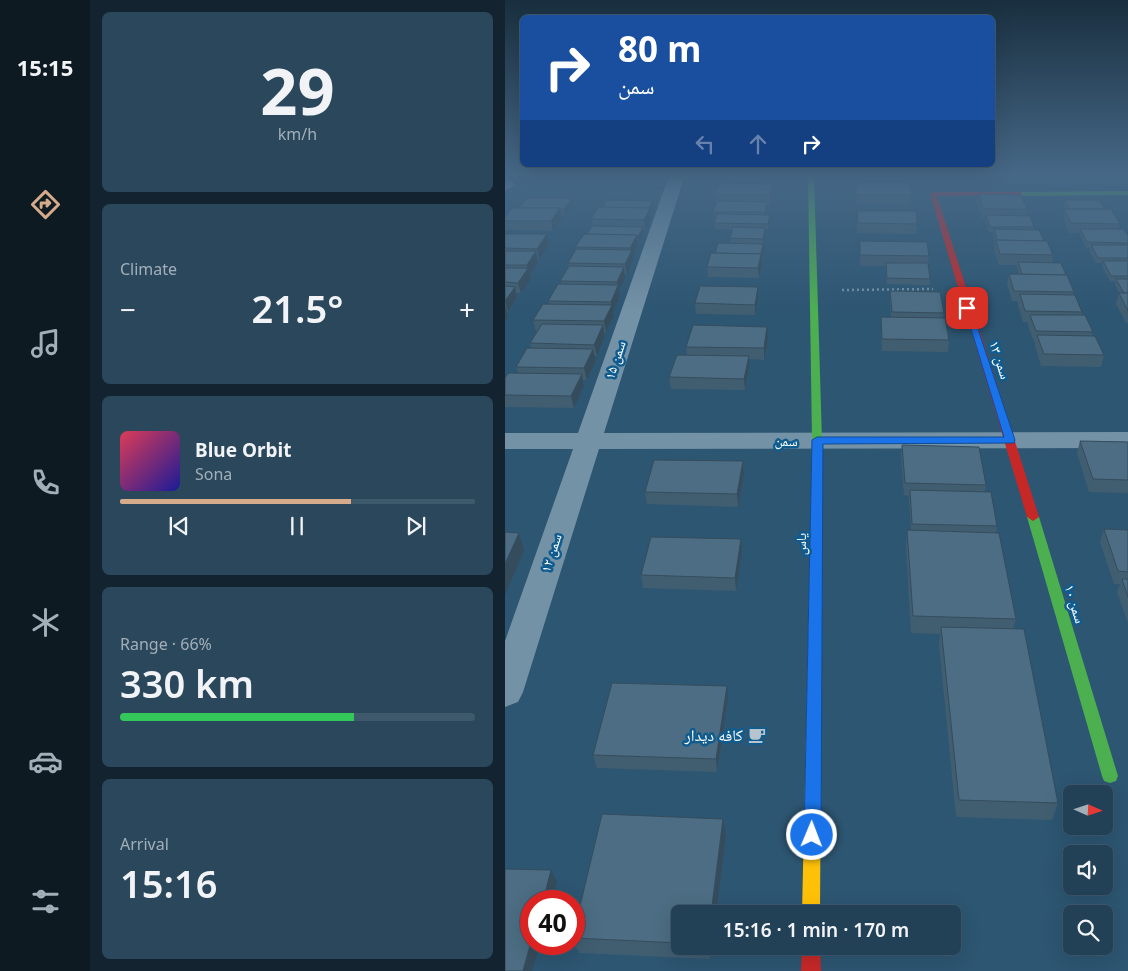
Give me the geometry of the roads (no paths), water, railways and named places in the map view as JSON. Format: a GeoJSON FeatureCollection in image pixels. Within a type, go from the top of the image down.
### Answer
{"type":"FeatureCollection","features":[{"type":"Feature","properties":{"kind":"street","name":"سمن ۱۵"},"geometry":{"type":"LineString","coordinates":[[588,441],[661,220]]}},
{"type":"Feature","properties":{"kind":"street","name":"یاس"},"geometry":{"type":"LineString","coordinates":[[811,905],[817,440],[812,220]]}},
{"type":"Feature","properties":{"kind":"street","name":"سمن ۱۳"},"geometry":{"type":"LineString","coordinates":[[941,220],[1010,440]]}},
{"type":"Feature","properties":{"kind":"street","name":"سمن ۱۰"},"geometry":{"type":"LineString","coordinates":[[1010,440],[1110,776]]}},
{"type":"Feature","properties":{"kind":"street","name":"سمن"},"geometry":{"type":"LineString","coordinates":[[505,442],[1128,440]]}},
{"type":"Feature","properties":{"kind":"street","name":"سمن ۱۲"},"geometry":{"type":"LineString","coordinates":[[510,679],[588,441]]}},
{"type":"Feature","properties":{"kind":"street"},"geometry":{"type":"LineString","coordinates":[[811,955],[811,971]]}},
{"type":"Feature","properties":{"kind":"place","name":"کافه دیدار"},"geometry":{"type":"Point","coordinates":[757,735]}}]}
